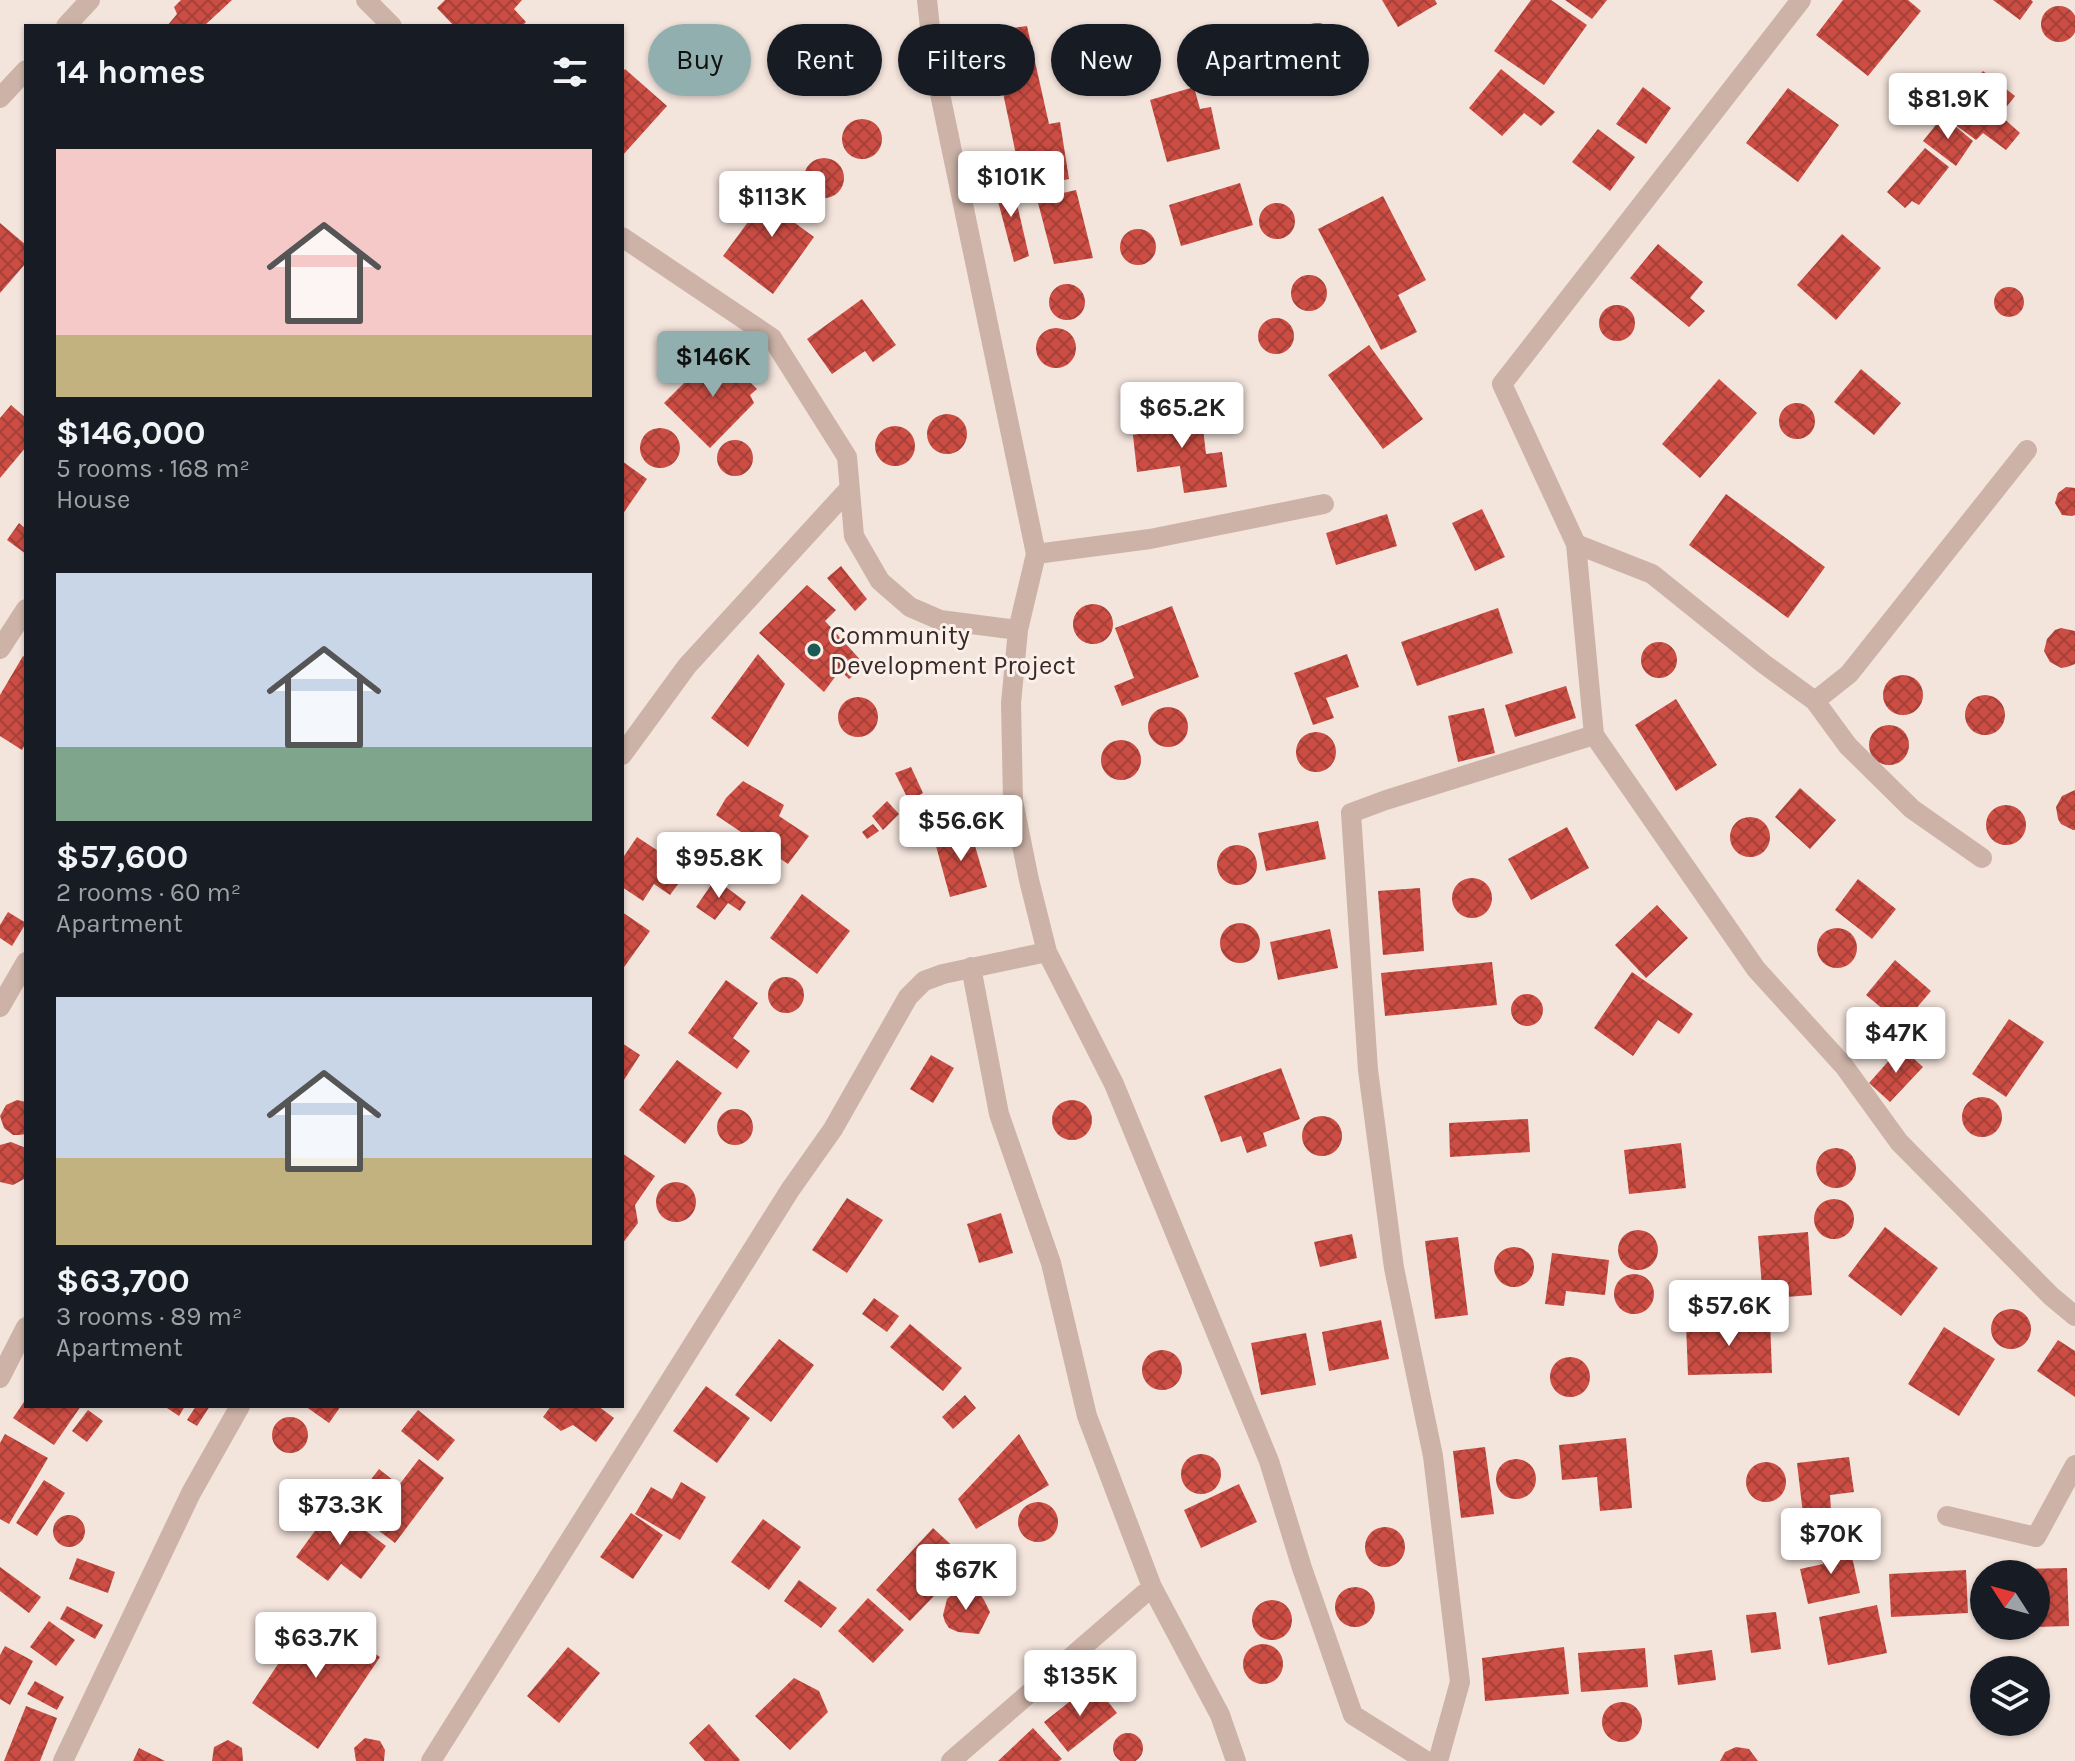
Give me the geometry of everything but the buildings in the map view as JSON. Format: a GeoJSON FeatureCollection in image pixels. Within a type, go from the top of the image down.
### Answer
{"type":"FeatureCollection","features":[{"type":"Feature","properties":{"kind":"street"},"geometry":{"type":"LineString","coordinates":[[68,24],[90,0]]}},
{"type":"Feature","properties":{"kind":"street"},"geometry":{"type":"LineString","coordinates":[[927,0],[934,65],[1036,554],[1018,630],[1011,703],[1013,801],[1047,952],[1114,1084],[1269,1461],[1353,1715],[1426,1761]]}},
{"type":"Feature","properties":{"kind":"street"},"geometry":{"type":"LineString","coordinates":[[1801,0],[1502,384],[1576,544],[1594,735],[1756,969],[1844,1066],[1899,1142],[2051,1296],[2075,1316]]}},
{"type":"Feature","properties":{"kind":"street"},"geometry":{"type":"LineString","coordinates":[[0,98],[24,72]]}},
{"type":"Feature","properties":{"kind":"street"},"geometry":{"type":"LineString","coordinates":[[624,238],[772,338],[847,457],[854,536],[880,581],[910,607],[940,620],[1018,630]]}},
{"type":"Feature","properties":{"kind":"street"},"geometry":{"type":"LineString","coordinates":[[1815,701],[1849,674],[2027,450]]}},
{"type":"Feature","properties":{"kind":"street"},"geometry":{"type":"LineString","coordinates":[[624,752],[687,666],[848,490]]}},
{"type":"Feature","properties":{"kind":"street"},"geometry":{"type":"LineString","coordinates":[[1036,554],[1150,539],[1324,504]]}},
{"type":"Feature","properties":{"kind":"street"},"geometry":{"type":"LineString","coordinates":[[1576,544],[1652,574],[1815,701],[1848,746],[1912,809],[1982,858]]}},
{"type":"Feature","properties":{"kind":"street"},"geometry":{"type":"LineString","coordinates":[[0,649],[24,612]]}},
{"type":"Feature","properties":{"kind":"street"},"geometry":{"type":"LineString","coordinates":[[1438,1761],[1460,1682],[1433,1456],[1394,1268],[1368,1070],[1351,813],[1594,735]]}},
{"type":"Feature","properties":{"kind":"street"},"geometry":{"type":"LineString","coordinates":[[431,1761],[790,1190],[833,1129],[908,997],[924,981],[971,967],[1047,952]]}},
{"type":"Feature","properties":{"kind":"street"},"geometry":{"type":"LineString","coordinates":[[0,1007],[24,965]]}},
{"type":"Feature","properties":{"kind":"street"},"geometry":{"type":"LineString","coordinates":[[971,967],[999,1114],[1051,1263],[1087,1416],[1152,1587],[1220,1715],[1236,1761]]}},
{"type":"Feature","properties":{"kind":"street"},"geometry":{"type":"LineString","coordinates":[[0,1378],[24,1331]]}},
{"type":"Feature","properties":{"kind":"street"},"geometry":{"type":"LineString","coordinates":[[63,1761],[191,1493],[239,1408]]}},
{"type":"Feature","properties":{"kind":"street"},"geometry":{"type":"LineString","coordinates":[[1947,1516],[2036,1537],[2075,1465]]}},
{"type":"Feature","properties":{"kind":"street"},"geometry":{"type":"LineString","coordinates":[[951,1761],[1152,1587]]}},
{"type":"Feature","properties":{"kind":"place","name":"Community Development Project"},"geometry":{"type":"Point","coordinates":[814,650]}}]}
